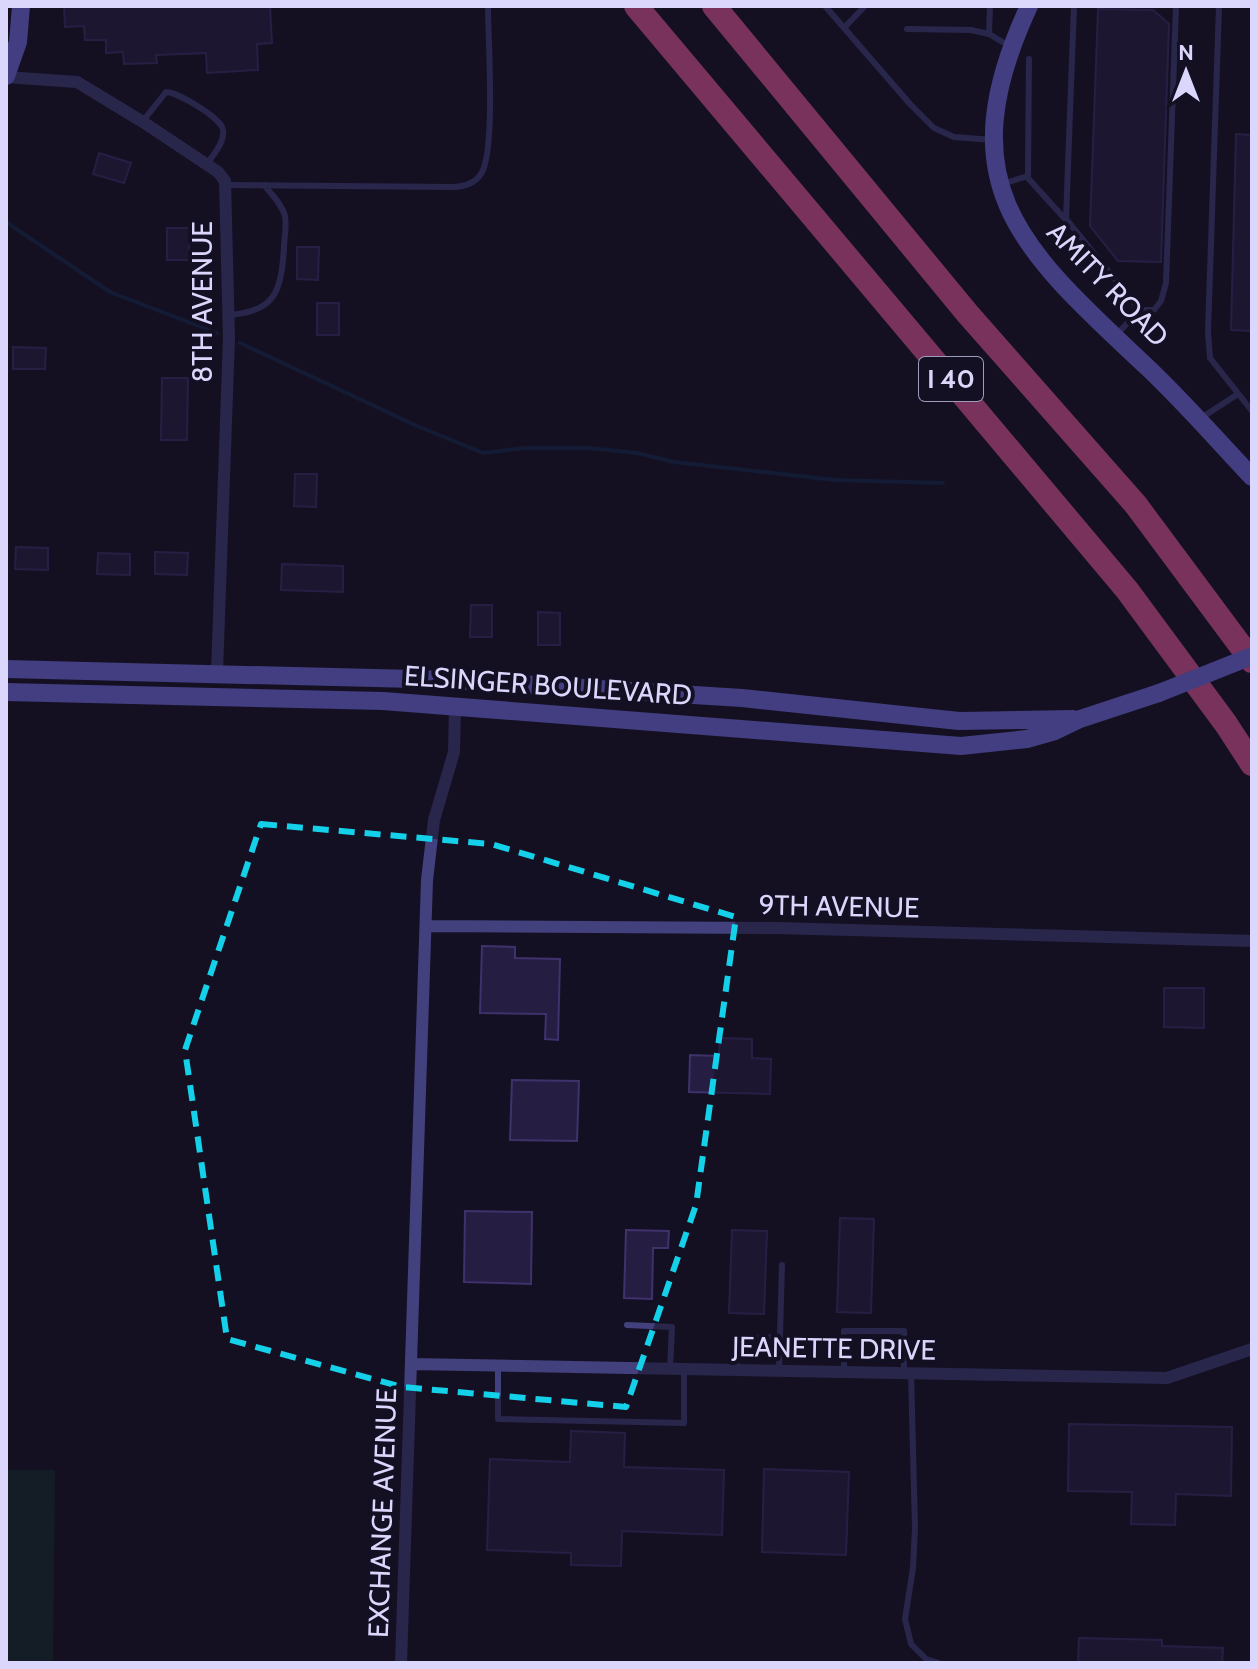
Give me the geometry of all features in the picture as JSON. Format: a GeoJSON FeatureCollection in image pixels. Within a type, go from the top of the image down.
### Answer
{"type":"FeatureCollection","features":[{"type":"Feature","properties":{"kind":"highway","name":"I 40"},"geometry":{"type":"LineString","coordinates":[[636,6],[1127,590],[1252,764]]}},
{"type":"Feature","properties":{"kind":"highway","name":"I 40"},"geometry":{"type":"LineString","coordinates":[[714,6],[967,313],[1136,505],[1252,658]]}},
{"type":"Feature","properties":{"kind":"street"},"geometry":{"type":"LineString","coordinates":[[6,76],[18,42],[21,6]]}},
{"type":"Feature","properties":{"kind":"street","name":"AMITY ROAD"},"geometry":{"type":"LineString","coordinates":[[1029,6],[1011,47],[995,108],[994,140],[999,185],[1019,231],[1039,258],[1114,337],[1201,418],[1252,477]]}},
{"type":"Feature","properties":{"kind":"street","name":"8TH AVENUE"},"geometry":{"type":"LineString","coordinates":[[6,76],[77,82],[222,176],[225,185],[228,315],[217,672]]}},
{"type":"Feature","properties":{"kind":"street","name":"ELSINGER BOULEVARD"},"geometry":{"type":"LineString","coordinates":[[6,692],[383,701],[961,746],[1027,739],[1055,731],[1080,719],[1252,658]]}},
{"type":"Feature","properties":{"kind":"street","name":"ELSINGER BOULEVARD"},"geometry":{"type":"LineString","coordinates":[[6,669],[454,680],[742,698],[959,721],[1080,719]]}},
{"type":"Feature","properties":{"kind":"street"},"geometry":{"type":"LineString","coordinates":[[411,1364],[427,880],[434,820],[454,752],[454,680]]}},
{"type":"Feature","properties":{"kind":"street"},"geometry":{"type":"LineString","coordinates":[[605,716],[636,710],[711,715],[722,712],[742,698]]}},
{"type":"Feature","properties":{"kind":"street","name":"9TH AVENUE"},"geometry":{"type":"LineString","coordinates":[[426,926],[776,928],[1252,941]]}},
{"type":"Feature","properties":{"kind":"street","name":"JEANETTE DRIVE"},"geometry":{"type":"LineString","coordinates":[[411,1364],[1167,1378],[1252,1349]]}},
{"type":"Feature","properties":{"kind":"street","name":"EXCHANGE AVENUE"},"geometry":{"type":"LineString","coordinates":[[401,1663],[411,1364]]}},
{"type":"Feature","properties":{"kind":"lane"},"geometry":{"type":"LineString","coordinates":[[225,185],[454,187],[476,181],[487,162],[489,139],[488,6]]}},
{"type":"Feature","properties":{"kind":"lane"},"geometry":{"type":"LineString","coordinates":[[825,6],[934,128],[954,137],[994,140]]}},
{"type":"Feature","properties":{"kind":"lane"},"geometry":{"type":"LineString","coordinates":[[844,28],[865,6]]}},
{"type":"Feature","properties":{"kind":"lane"},"geometry":{"type":"LineString","coordinates":[[989,34],[990,6]]}},
{"type":"Feature","properties":{"kind":"lane"},"geometry":{"type":"LineString","coordinates":[[1066,219],[1074,6]]}},
{"type":"Feature","properties":{"kind":"lane"},"geometry":{"type":"LineString","coordinates":[[1114,337],[1140,310],[1154,310],[1161,301],[1166,283],[1176,6]]}},
{"type":"Feature","properties":{"kind":"lane"},"geometry":{"type":"LineString","coordinates":[[1219,6],[1208,332],[1210,358],[1252,411]]}},
{"type":"Feature","properties":{"kind":"lane"},"geometry":{"type":"LineString","coordinates":[[907,29],[971,30],[989,34],[1011,47]]}},
{"type":"Feature","properties":{"kind":"lane"},"geometry":{"type":"LineString","coordinates":[[1029,59],[1027,177],[1066,219],[1140,310]]}},
{"type":"Feature","properties":{"kind":"lane"},"geometry":{"type":"LineString","coordinates":[[143,122],[166,92],[181,96],[221,124],[224,131],[222,141],[207,164]]}},
{"type":"Feature","properties":{"kind":"lane"},"geometry":{"type":"LineString","coordinates":[[999,185],[1027,177]]}},
{"type":"Feature","properties":{"kind":"lane"},"geometry":{"type":"LineString","coordinates":[[228,315],[249,314],[266,304],[279,291],[285,218],[279,203],[264,185]]}},
{"type":"Feature","properties":{"kind":"lane"},"geometry":{"type":"LineString","coordinates":[[1201,418],[1238,394]]}},
{"type":"Feature","properties":{"kind":"lane"},"geometry":{"type":"LineString","coordinates":[[779,1371],[782,1265]]}},
{"type":"Feature","properties":{"kind":"lane"},"geometry":{"type":"LineString","coordinates":[[627,1325],[672,1327],[670,1369]]}},
{"type":"Feature","properties":{"kind":"lane"},"geometry":{"type":"LineString","coordinates":[[844,1372],[844,1331],[904,1331],[915,1528],[905,1619],[911,1644],[926,1659],[939,1663]]}},
{"type":"Feature","properties":{"kind":"lane"},"geometry":{"type":"LineString","coordinates":[[736,1370],[737,1345],[742,1338],[780,1337]]}},
{"type":"Feature","properties":{"kind":"lane"},"geometry":{"type":"LineString","coordinates":[[498,1366],[498,1419],[684,1423],[684,1369]]}},
{"type":"Feature","properties":{"kind":"highlighted area"},"geometry":{"type":"Polygon","coordinates":[[[261,824],[491,844],[736,917],[696,1205],[626,1407],[402,1387],[227,1339],[185,1050],[261,824]]]}},
{"type":"Feature","properties":{"kind":"green space"},"geometry":{"type":"Polygon","coordinates":[[[6,1470],[55,1470],[53,1663],[6,1663],[6,1470]]]}},
{"type":"Feature","properties":{"kind":"building"},"geometry":{"type":"Polygon","coordinates":[[[64,6],[270,6],[272,43],[257,44],[258,70],[207,73],[206,53],[156,55],[157,63],[124,64],[123,52],[106,53],[106,40],[85,40],[84,26],[65,27],[64,6]]]}},
{"type":"Feature","properties":{"kind":"building"},"geometry":{"type":"Polygon","coordinates":[[[1098,9],[1153,10],[1169,24],[1161,262],[1118,261],[1090,226],[1098,9]]]}},
{"type":"Feature","properties":{"kind":"building"},"geometry":{"type":"Polygon","coordinates":[[[1236,134],[1252,135],[1252,331],[1231,330],[1236,134]]]}},
{"type":"Feature","properties":{"kind":"building"},"geometry":{"type":"Polygon","coordinates":[[[99,153],[131,163],[124,183],[93,174],[99,153]]]}},
{"type":"Feature","properties":{"kind":"building"},"geometry":{"type":"Polygon","coordinates":[[[167,228],[189,228],[189,260],[167,260],[167,228]]]}},
{"type":"Feature","properties":{"kind":"building"},"geometry":{"type":"Polygon","coordinates":[[[297,247],[319,247],[318,280],[297,279],[297,247]]]}},
{"type":"Feature","properties":{"kind":"building"},"geometry":{"type":"Polygon","coordinates":[[[317,303],[339,303],[339,335],[317,335],[317,303]]]}},
{"type":"Feature","properties":{"kind":"building"},"geometry":{"type":"Polygon","coordinates":[[[13,347],[46,348],[45,369],[13,369],[13,347]]]}},
{"type":"Feature","properties":{"kind":"building"},"geometry":{"type":"Polygon","coordinates":[[[162,378],[188,378],[187,440],[161,440],[162,378]]]}},
{"type":"Feature","properties":{"kind":"building"},"geometry":{"type":"Polygon","coordinates":[[[295,474],[317,474],[316,507],[294,506],[295,474]]]}},
{"type":"Feature","properties":{"kind":"building"},"geometry":{"type":"Polygon","coordinates":[[[16,547],[48,548],[48,570],[15,569],[16,547]]]}},
{"type":"Feature","properties":{"kind":"building"},"geometry":{"type":"Polygon","coordinates":[[[155,552],[188,553],[187,575],[155,574],[155,552]]]}},
{"type":"Feature","properties":{"kind":"building"},"geometry":{"type":"Polygon","coordinates":[[[98,553],[130,554],[130,575],[97,574],[98,553]]]}},
{"type":"Feature","properties":{"kind":"building"},"geometry":{"type":"Polygon","coordinates":[[[282,564],[343,566],[343,592],[281,590],[282,564]]]}},
{"type":"Feature","properties":{"kind":"building"},"geometry":{"type":"Polygon","coordinates":[[[471,605],[492,605],[492,637],[470,637],[471,605]]]}},
{"type":"Feature","properties":{"kind":"building"},"geometry":{"type":"Polygon","coordinates":[[[538,612],[560,613],[560,645],[538,645],[538,612]]]}},
{"type":"Feature","properties":{"kind":"building"},"geometry":{"type":"Polygon","coordinates":[[[482,946],[515,947],[515,958],[560,959],[558,1040],[545,1039],[546,1014],[480,1013],[482,946]]]}},
{"type":"Feature","properties":{"kind":"building"},"geometry":{"type":"Polygon","coordinates":[[[1164,988],[1204,988],[1204,1028],[1164,1027],[1164,988]]]}},
{"type":"Feature","properties":{"kind":"building"},"geometry":{"type":"Polygon","coordinates":[[[720,1038],[752,1039],[752,1058],[771,1059],[770,1094],[689,1092],[690,1055],[719,1056],[720,1038]]]}},
{"type":"Feature","properties":{"kind":"building"},"geometry":{"type":"Polygon","coordinates":[[[512,1080],[579,1081],[577,1141],[510,1140],[512,1080]]]}},
{"type":"Feature","properties":{"kind":"building"},"geometry":{"type":"Polygon","coordinates":[[[465,1211],[532,1212],[531,1284],[464,1282],[465,1211]]]}},
{"type":"Feature","properties":{"kind":"building"},"geometry":{"type":"Polygon","coordinates":[[[840,1218],[874,1219],[871,1313],[837,1312],[840,1218]]]}},
{"type":"Feature","properties":{"kind":"building"},"geometry":{"type":"Polygon","coordinates":[[[626,1230],[669,1231],[668,1248],[653,1248],[652,1299],[624,1298],[626,1230]]]}},
{"type":"Feature","properties":{"kind":"building"},"geometry":{"type":"Polygon","coordinates":[[[732,1230],[767,1231],[764,1314],[729,1313],[732,1230]]]}},
{"type":"Feature","properties":{"kind":"building"},"geometry":{"type":"Polygon","coordinates":[[[1069,1424],[1232,1427],[1231,1496],[1176,1494],[1175,1525],[1131,1524],[1132,1492],[1068,1491],[1069,1424]]]}},
{"type":"Feature","properties":{"kind":"building"},"geometry":{"type":"Polygon","coordinates":[[[571,1431],[625,1433],[624,1467],[724,1470],[722,1535],[622,1531],[621,1566],[571,1565],[571,1553],[487,1550],[490,1459],[570,1462],[571,1431]]]}},
{"type":"Feature","properties":{"kind":"building"},"geometry":{"type":"Polygon","coordinates":[[[764,1469],[849,1472],[846,1555],[762,1552],[764,1469]]]}},
{"type":"Feature","properties":{"kind":"building"},"geometry":{"type":"Polygon","coordinates":[[[1079,1638],[1162,1640],[1162,1646],[1223,1648],[1222,1663],[1078,1663],[1079,1638]]]}},
{"type":"Feature","properties":{"kind":"waterway"},"geometry":{"type":"LineString","coordinates":[[6,222],[110,292],[217,333]]}},
{"type":"Feature","properties":{"kind":"waterway"},"geometry":{"type":"LineString","coordinates":[[240,343],[417,426],[483,453],[526,448],[589,448],[637,453],[674,462],[835,480],[943,483]]}}]}
